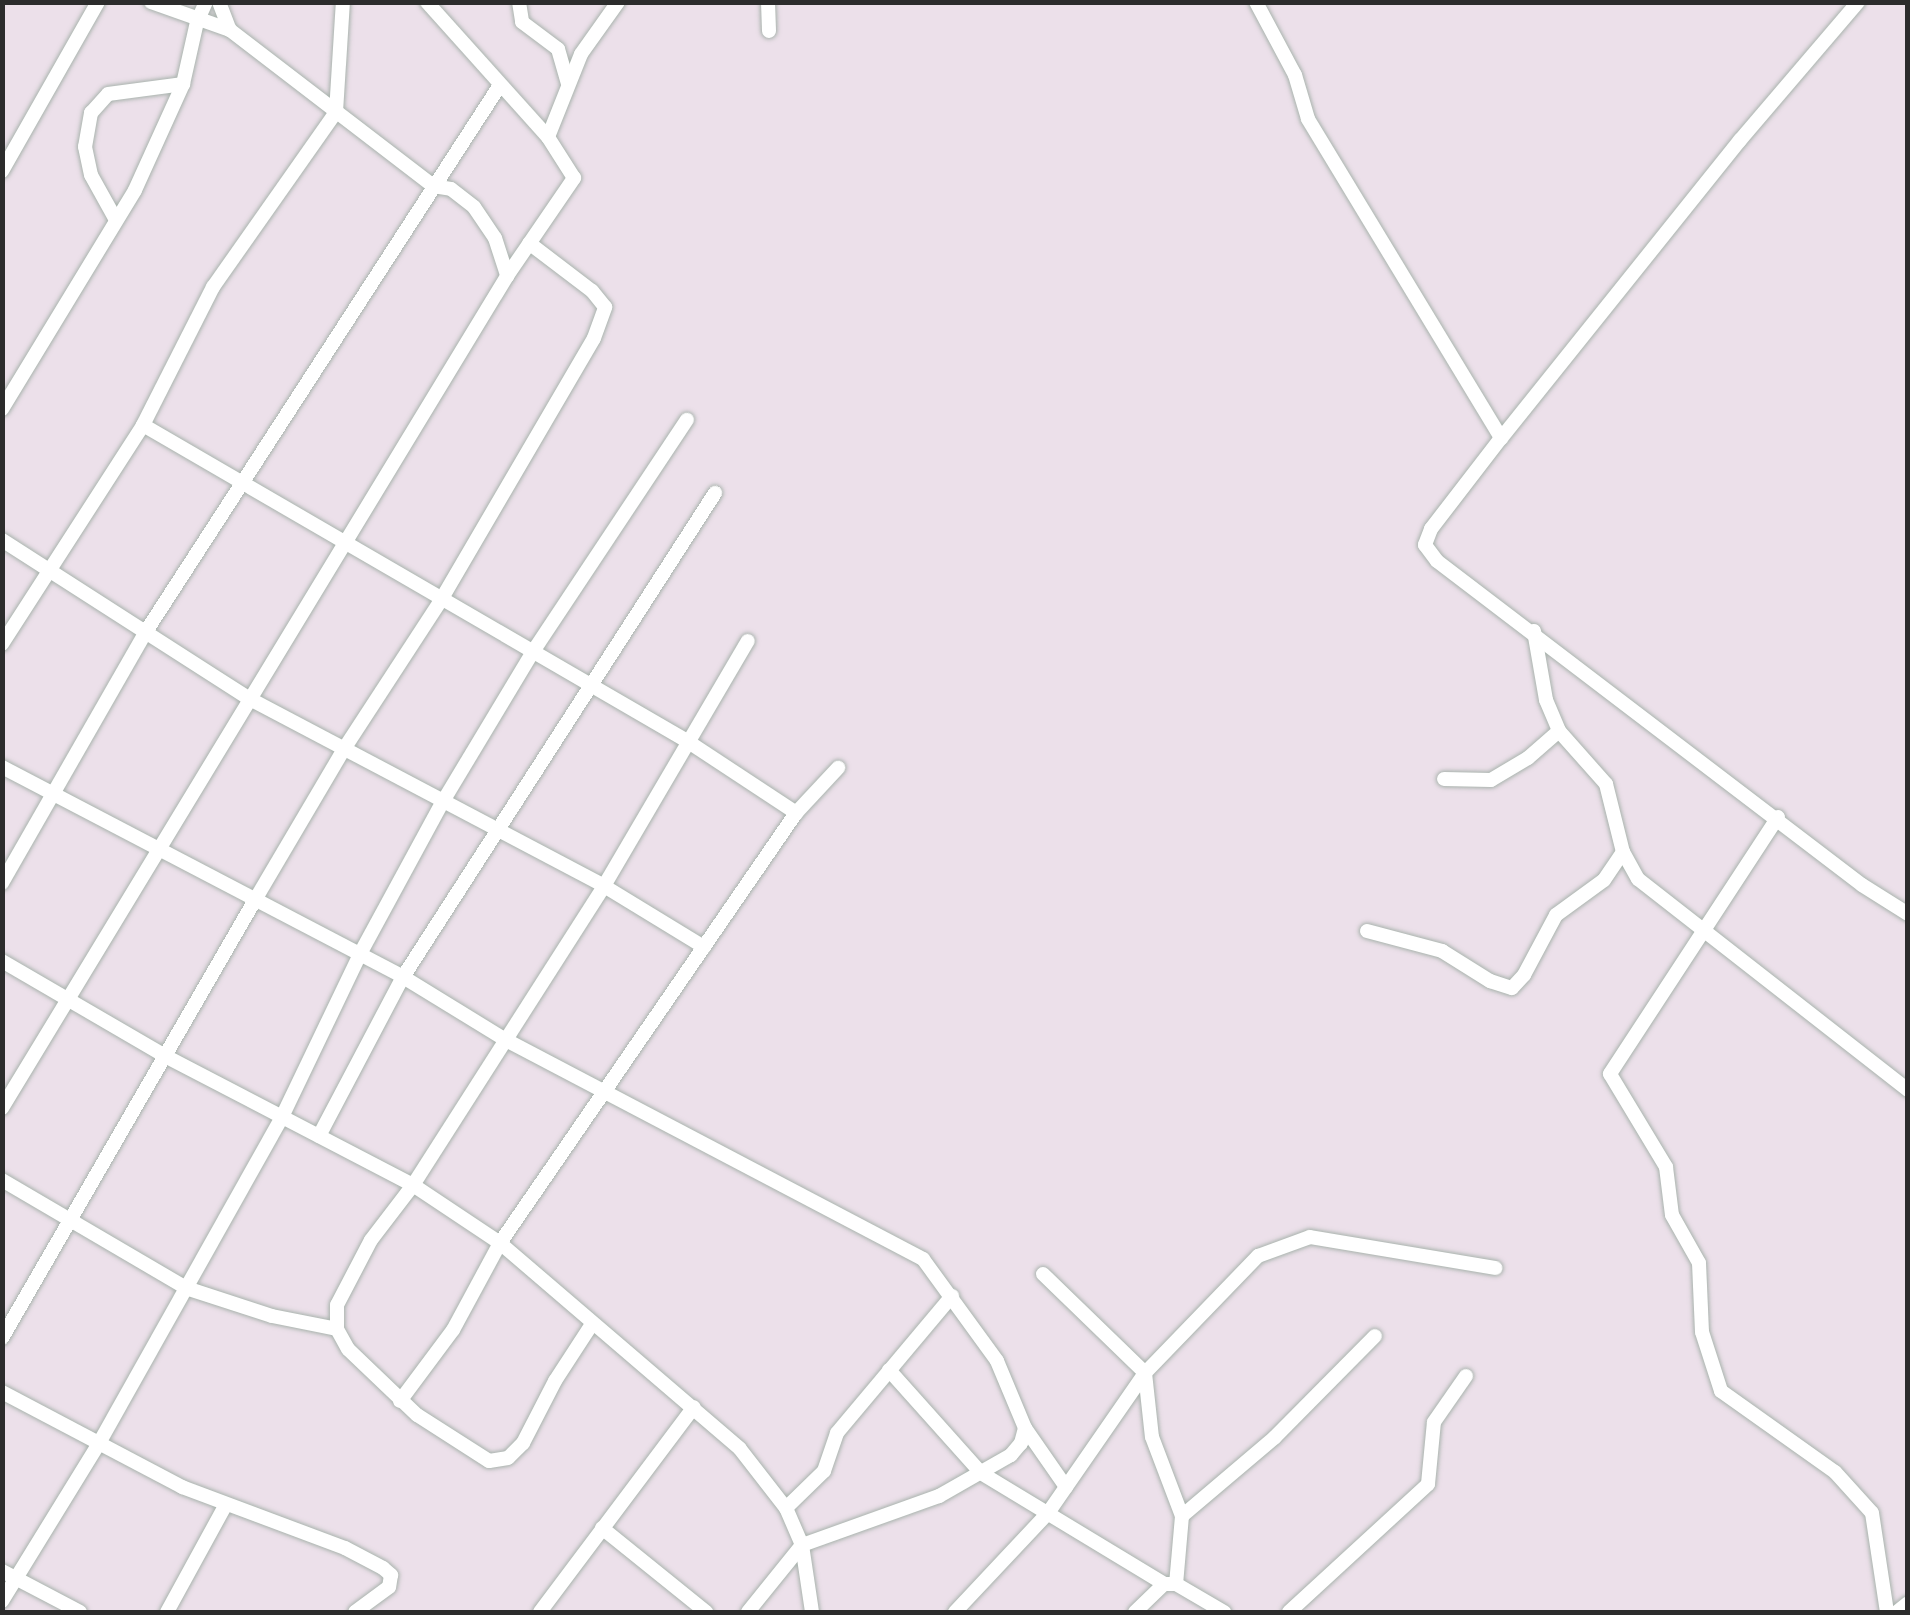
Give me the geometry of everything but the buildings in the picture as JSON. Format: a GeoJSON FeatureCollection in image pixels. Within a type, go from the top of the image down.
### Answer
{"type":"FeatureCollection","features":[{"type":"Feature","properties":{"kind":"street"},"geometry":{"type":"LineString","coordinates":[[2,171],[9,141],[98,2]]}},
{"type":"Feature","properties":{"kind":"street"},"geometry":{"type":"LineString","coordinates":[[151,2],[197,22],[230,30],[433,186],[451,188],[474,207],[496,238],[507,276]]}},
{"type":"Feature","properties":{"kind":"street"},"geometry":{"type":"LineString","coordinates":[[2,409],[136,190],[182,84],[197,22],[206,2]]}},
{"type":"Feature","properties":{"kind":"street"},"geometry":{"type":"LineString","coordinates":[[219,2],[230,30]]}},
{"type":"Feature","properties":{"kind":"street"},"geometry":{"type":"LineString","coordinates":[[2,644],[143,425],[213,287],[336,112],[343,2]]}},
{"type":"Feature","properties":{"kind":"street"},"geometry":{"type":"LineString","coordinates":[[519,2],[522,22],[558,49],[568,84]]}},
{"type":"Feature","properties":{"kind":"street"},"geometry":{"type":"LineString","coordinates":[[548,137],[581,54],[618,2]]}},
{"type":"Feature","properties":{"kind":"street"},"geometry":{"type":"LineString","coordinates":[[768,2],[769,31]]}},
{"type":"Feature","properties":{"kind":"street"},"geometry":{"type":"LineString","coordinates":[[1256,2],[1295,75],[1308,119],[1501,438]]}},
{"type":"Feature","properties":{"kind":"street"},"geometry":{"type":"LineString","coordinates":[[1858,2],[1740,140],[1501,438],[1431,529],[1425,545],[1437,561],[1778,817],[1862,885],[1908,914]]}},
{"type":"Feature","properties":{"kind":"street"},"geometry":{"type":"LineString","coordinates":[[2,1108],[507,276],[574,178],[548,137],[427,3]]}},
{"type":"Feature","properties":{"kind":"street"},"geometry":{"type":"LineString","coordinates":[[116,220],[91,175],[85,147],[91,113],[108,94],[182,84]]}},
{"type":"Feature","properties":{"kind":"street"},"geometry":{"type":"LineString","coordinates":[[2,884],[145,633],[500,86]]}},
{"type":"Feature","properties":{"kind":"street"},"geometry":{"type":"LineString","coordinates":[[2,1338],[254,900],[344,750],[442,600],[594,338],[605,307],[592,291],[529,243]]}},
{"type":"Feature","properties":{"kind":"street"},"geometry":{"type":"LineString","coordinates":[[2,1601],[98,1445],[282,1117],[360,954],[442,803],[532,653],[688,420]]}},
{"type":"Feature","properties":{"kind":"street"},"geometry":{"type":"LineString","coordinates":[[143,425],[687,741],[796,813]]}},
{"type":"Feature","properties":{"kind":"street"},"geometry":{"type":"LineString","coordinates":[[320,1136],[403,976],[715,493]]}},
{"type":"Feature","properties":{"kind":"street"},"geometry":{"type":"LineString","coordinates":[[2,540],[250,698],[495,832],[604,886],[704,947]]}},
{"type":"Feature","properties":{"kind":"street"},"geometry":{"type":"LineString","coordinates":[[1534,631],[1546,700],[1559,730],[1606,784],[1623,852],[1638,879],[1902,1085],[1908,1065]]}},
{"type":"Feature","properties":{"kind":"street"},"geometry":{"type":"LineString","coordinates":[[592,1324],[554,1381],[523,1444],[508,1458],[489,1461],[400,1401],[348,1349],[337,1329],[337,1305],[351,1273],[413,1185],[604,886],[748,641]]}},
{"type":"Feature","properties":{"kind":"street"},"geometry":{"type":"LineString","coordinates":[[1444,779],[1491,780],[1528,758],[1559,730]]}},
{"type":"Feature","properties":{"kind":"street"},"geometry":{"type":"LineString","coordinates":[[2,767],[403,976],[506,1040],[608,1090],[923,1259],[996,1361],[1025,1428],[1066,1487]]}},
{"type":"Feature","properties":{"kind":"street"},"geometry":{"type":"LineString","coordinates":[[400,1401],[452,1330],[500,1244],[796,813],[838,768]]}},
{"type":"Feature","properties":{"kind":"street"},"geometry":{"type":"LineString","coordinates":[[1778,817],[1610,1074],[1666,1167],[1672,1215],[1699,1263],[1702,1332],[1721,1392],[1835,1472],[1872,1513],[1886,1612]]}},
{"type":"Feature","properties":{"kind":"street"},"geometry":{"type":"LineString","coordinates":[[1367,931],[1442,951],[1490,981],[1512,988],[1556,915],[1604,880],[1623,852]]}},
{"type":"Feature","properties":{"kind":"street"},"geometry":{"type":"LineString","coordinates":[[2,960],[165,1056],[413,1185],[500,1244],[740,1450],[786,1508],[802,1546],[812,1612]]}},
{"type":"Feature","properties":{"kind":"street"},"geometry":{"type":"LineString","coordinates":[[2,1180],[186,1288],[272,1316],[337,1329]]}},
{"type":"Feature","properties":{"kind":"street"},"geometry":{"type":"LineString","coordinates":[[955,1612],[1048,1514],[1145,1373],[1258,1256],[1310,1236],[1495,1268]]}},
{"type":"Feature","properties":{"kind":"street"},"geometry":{"type":"LineString","coordinates":[[1042,1274],[1145,1373],[1152,1437],[1182,1516],[1170,1584],[1135,1612]]}},
{"type":"Feature","properties":{"kind":"street"},"geometry":{"type":"LineString","coordinates":[[786,1508],[824,1471],[837,1433],[952,1296]]}},
{"type":"Feature","properties":{"kind":"street"},"geometry":{"type":"LineString","coordinates":[[1182,1516],[1275,1437],[1375,1336]]}},
{"type":"Feature","properties":{"kind":"street"},"geometry":{"type":"LineString","coordinates":[[889,1370],[981,1472],[1224,1612]]}},
{"type":"Feature","properties":{"kind":"street"},"geometry":{"type":"LineString","coordinates":[[1289,1612],[1428,1484],[1434,1422],[1466,1376]]}},
{"type":"Feature","properties":{"kind":"street"},"geometry":{"type":"LineString","coordinates":[[2,1392],[98,1445],[225,1506],[345,1548],[383,1568],[391,1575],[389,1587],[355,1612]]}},
{"type":"Feature","properties":{"kind":"street"},"geometry":{"type":"LineString","coordinates":[[540,1612],[694,1407]]}},
{"type":"Feature","properties":{"kind":"street"},"geometry":{"type":"LineString","coordinates":[[748,1612],[802,1546],[939,1496],[1011,1456],[1025,1428]]}},
{"type":"Feature","properties":{"kind":"street"},"geometry":{"type":"LineString","coordinates":[[167,1612],[225,1506]]}},
{"type":"Feature","properties":{"kind":"street"},"geometry":{"type":"LineString","coordinates":[[602,1528],[706,1612]]}},
{"type":"Feature","properties":{"kind":"street"},"geometry":{"type":"LineString","coordinates":[[2,1572],[80,1612]]}},
{"type":"Feature","properties":{"kind":"street"},"geometry":{"type":"LineString","coordinates":[[1898,1612],[1908,1603]]}}]}
